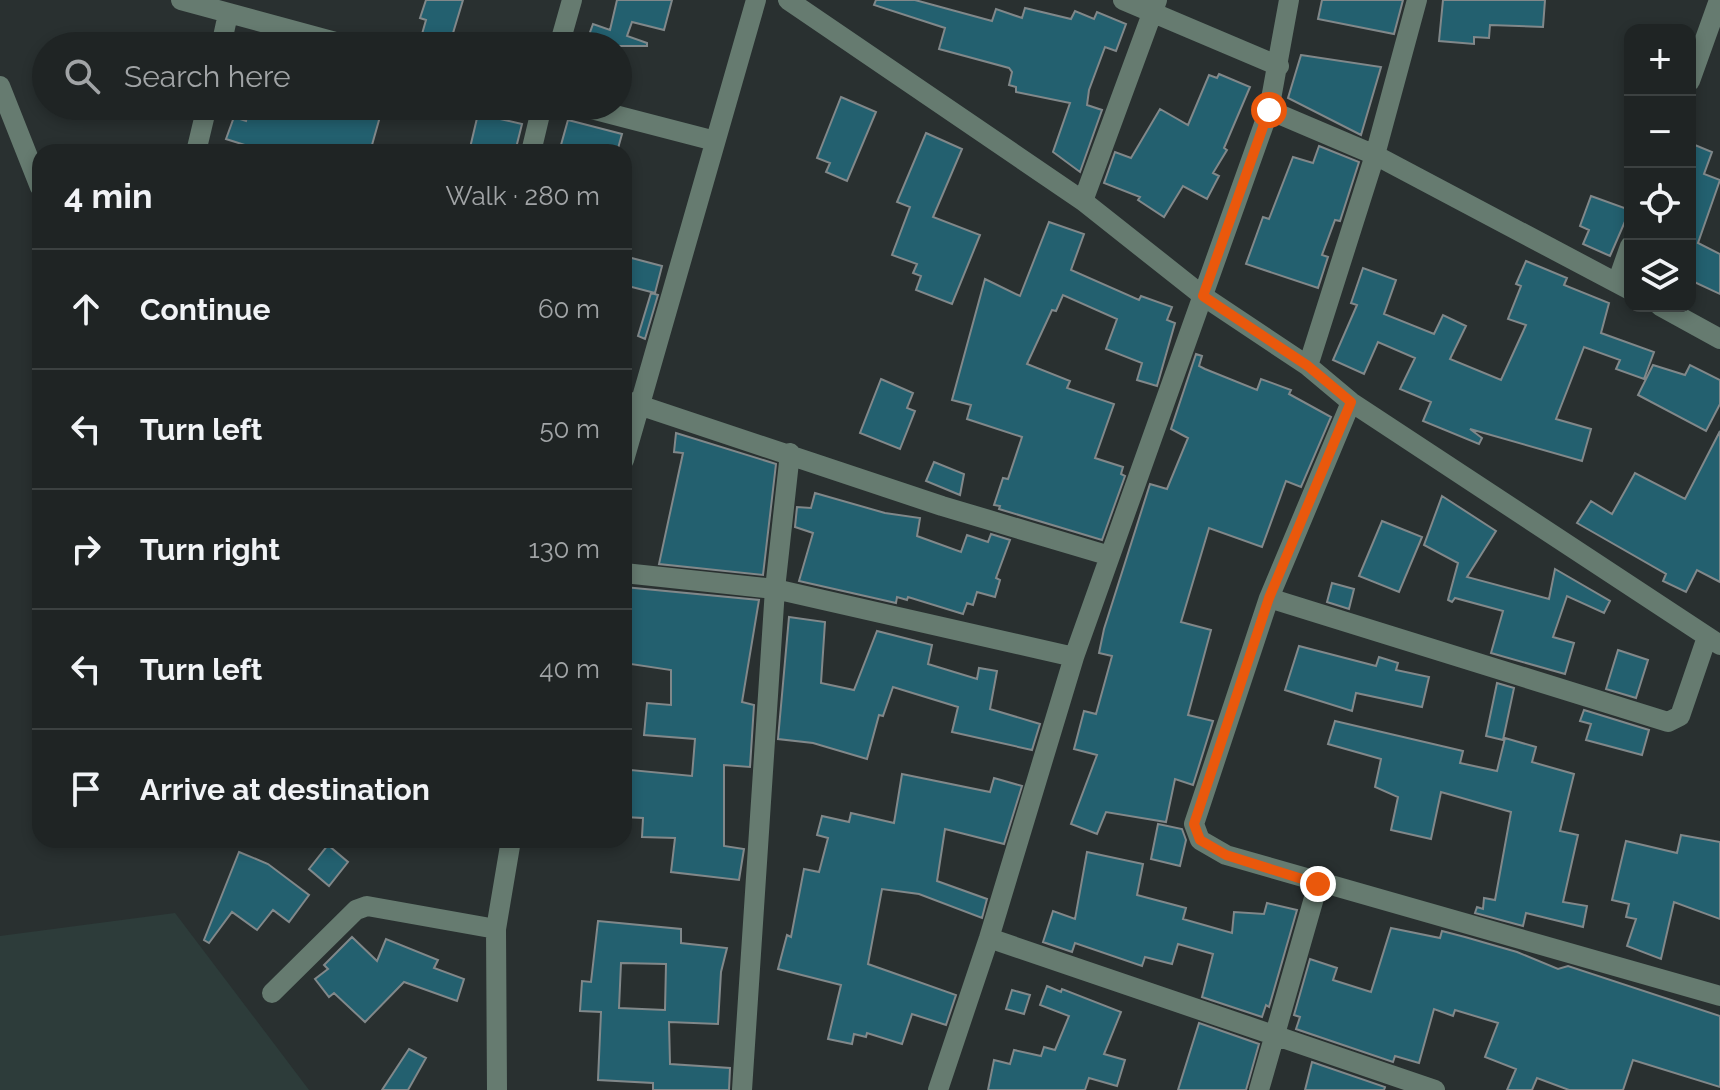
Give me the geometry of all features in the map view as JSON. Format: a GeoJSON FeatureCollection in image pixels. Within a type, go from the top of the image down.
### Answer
{"type":"FeatureCollection","features":[{"type":"Feature","properties":{"kind":"street"},"geometry":{"type":"LineString","coordinates":[[181,0],[297,32]]}},
{"type":"Feature","properties":{"kind":"street"},"geometry":{"type":"LineString","coordinates":[[563,32],[572,0]]}},
{"type":"Feature","properties":{"kind":"street"},"geometry":{"type":"LineString","coordinates":[[756,0],[632,402],[942,506],[1110,556]]}},
{"type":"Feature","properties":{"kind":"street"},"geometry":{"type":"LineString","coordinates":[[788,0],[1083,201],[1203,296],[1308,366],[1351,402],[1714,641],[1680,716],[1668,722],[1269,598]]}},
{"type":"Feature","properties":{"kind":"street"},"geometry":{"type":"LineString","coordinates":[[1123,0],[1156,7],[1279,66]]}},
{"type":"Feature","properties":{"kind":"street"},"geometry":{"type":"LineString","coordinates":[[938,1090],[989,938],[1074,657],[1269,110],[1289,0]]}},
{"type":"Feature","properties":{"kind":"street"},"geometry":{"type":"LineString","coordinates":[[1308,366],[1375,155],[1417,0]]}},
{"type":"Feature","properties":{"kind":"street"},"geometry":{"type":"LineString","coordinates":[[1696,64],[1719,0]]}},
{"type":"Feature","properties":{"kind":"street"},"geometry":{"type":"LineString","coordinates":[[1083,201],[1156,7]]}},
{"type":"Feature","properties":{"kind":"street"},"geometry":{"type":"LineString","coordinates":[[224,32],[228,14]]}},
{"type":"Feature","properties":{"kind":"street"},"geometry":{"type":"LineString","coordinates":[[0,86],[32,167]]}},
{"type":"Feature","properties":{"kind":"street"},"geometry":{"type":"LineString","coordinates":[[1269,110],[1375,155],[1623,286]]}},
{"type":"Feature","properties":{"kind":"street"},"geometry":{"type":"LineString","coordinates":[[632,119],[715,141]]}},
{"type":"Feature","properties":{"kind":"street"},"geometry":{"type":"LineString","coordinates":[[198,144],[204,120]]}},
{"type":"Feature","properties":{"kind":"street"},"geometry":{"type":"LineString","coordinates":[[533,144],[539,120]]}},
{"type":"Feature","properties":{"kind":"street"},"geometry":{"type":"LineString","coordinates":[[1671,312],[1720,339]]}},
{"type":"Feature","properties":{"kind":"street"},"geometry":{"type":"LineString","coordinates":[[1351,402],[1269,598],[1194,824],[1200,840],[1226,855],[1318,884],[1720,996]]}},
{"type":"Feature","properties":{"kind":"street"},"geometry":{"type":"LineString","coordinates":[[742,1090],[775,589],[790,453]]}},
{"type":"Feature","properties":{"kind":"street"},"geometry":{"type":"LineString","coordinates":[[632,574],[775,589],[1074,657]]}},
{"type":"Feature","properties":{"kind":"street"},"geometry":{"type":"LineString","coordinates":[[497,1090],[496,929],[510,848]]}},
{"type":"Feature","properties":{"kind":"street"},"geometry":{"type":"LineString","coordinates":[[1259,1090],[1318,884]]}},
{"type":"Feature","properties":{"kind":"street"},"geometry":{"type":"LineString","coordinates":[[272,993],[356,910],[367,906],[496,929]]}},
{"type":"Feature","properties":{"kind":"street"},"geometry":{"type":"LineString","coordinates":[[989,938],[1435,1090]]}},
{"type":"Feature","properties":{"kind":"shaded area"},"geometry":{"type":"Polygon","coordinates":[[[175,913],[309,1090],[0,1090],[0,936],[175,913]]]}},
{"type":"Feature","properties":{"kind":"building"},"geometry":{"type":"Polygon","coordinates":[[[426,0],[463,0],[453,32],[423,32],[426,20],[420,18],[426,0]]]}},
{"type":"Feature","properties":{"kind":"building"},"geometry":{"type":"Polygon","coordinates":[[[617,0],[672,0],[664,30],[632,22],[628,32],[590,32],[593,24],[610,30],[617,0]]]}},
{"type":"Feature","properties":{"kind":"building"},"geometry":{"type":"Polygon","coordinates":[[[876,0],[915,0],[992,21],[996,9],[1022,18],[1025,8],[1071,19],[1075,11],[1094,19],[1097,12],[1126,24],[1116,51],[1105,47],[1089,90],[1087,105],[1102,110],[1080,172],[1053,152],[1070,103],[1016,92],[1016,87],[1009,85],[1012,72],[1009,68],[939,49],[945,28],[874,5],[876,0]]]}},
{"type":"Feature","properties":{"kind":"building"},"geometry":{"type":"Polygon","coordinates":[[[1322,0],[1403,0],[1394,34],[1318,19],[1322,0]]]}},
{"type":"Feature","properties":{"kind":"building"},"geometry":{"type":"Polygon","coordinates":[[[1443,0],[1545,0],[1543,27],[1490,25],[1489,38],[1474,37],[1474,44],[1439,41],[1443,0]]]}},
{"type":"Feature","properties":{"kind":"building"},"geometry":{"type":"Polygon","coordinates":[[[632,38],[647,43],[647,46],[632,46],[632,38]]]}},
{"type":"Feature","properties":{"kind":"building"},"geometry":{"type":"Polygon","coordinates":[[[1301,55],[1381,67],[1361,135],[1288,98],[1301,55]]]}},
{"type":"Feature","properties":{"kind":"building"},"geometry":{"type":"Polygon","coordinates":[[[1219,74],[1250,87],[1224,148],[1227,150],[1213,173],[1219,176],[1207,199],[1183,186],[1164,217],[1138,200],[1140,197],[1104,183],[1115,152],[1131,158],[1160,109],[1188,125],[1209,75],[1217,78],[1219,74]]]}},
{"type":"Feature","properties":{"kind":"building"},"geometry":{"type":"Polygon","coordinates":[[[841,97],[876,112],[847,181],[826,172],[830,163],[817,158],[841,97]]]}},
{"type":"Feature","properties":{"kind":"building"},"geometry":{"type":"Polygon","coordinates":[[[233,120],[379,120],[372,144],[242,144],[226,139],[233,120]]]}},
{"type":"Feature","properties":{"kind":"building"},"geometry":{"type":"Polygon","coordinates":[[[477,120],[504,120],[522,124],[517,144],[471,144],[477,120]]]}},
{"type":"Feature","properties":{"kind":"building"},"geometry":{"type":"Polygon","coordinates":[[[568,120],[622,134],[619,144],[561,144],[568,120]]]}},
{"type":"Feature","properties":{"kind":"building"},"geometry":{"type":"Polygon","coordinates":[[[926,133],[962,149],[933,217],[980,235],[952,304],[916,290],[921,276],[913,273],[917,264],[892,255],[910,207],[897,202],[926,133]]]}},
{"type":"Feature","properties":{"kind":"building"},"geometry":{"type":"Polygon","coordinates":[[[1696,145],[1712,152],[1704,174],[1720,180],[1698,243],[1720,254],[1720,294],[1696,283],[1696,145]]]}},
{"type":"Feature","properties":{"kind":"building"},"geometry":{"type":"Polygon","coordinates":[[[1319,146],[1359,162],[1340,221],[1335,220],[1322,255],[1328,257],[1318,288],[1246,264],[1263,217],[1269,219],[1293,157],[1313,163],[1319,146]]]}},
{"type":"Feature","properties":{"kind":"building"},"geometry":{"type":"Polygon","coordinates":[[[1591,196],[1624,208],[1624,224],[1610,256],[1583,244],[1589,230],[1580,226],[1591,196]]]}},
{"type":"Feature","properties":{"kind":"building"},"geometry":{"type":"Polygon","coordinates":[[[1049,222],[1084,234],[1071,270],[1139,300],[1141,296],[1172,307],[1167,320],[1175,323],[1157,386],[1137,380],[1142,363],[1106,349],[1117,319],[1063,295],[1056,311],[1052,310],[1027,364],[1070,381],[1067,388],[1114,404],[1095,458],[1123,467],[1121,474],[1125,476],[1102,540],[994,505],[1003,478],[1008,479],[1022,437],[967,419],[971,405],[952,400],[985,279],[1020,296],[1049,222]]]}},
{"type":"Feature","properties":{"kind":"building"},"geometry":{"type":"Polygon","coordinates":[[[632,258],[662,266],[655,293],[632,287],[632,258]]]}},
{"type":"Feature","properties":{"kind":"building"},"geometry":{"type":"Polygon","coordinates":[[[1526,261],[1567,278],[1564,285],[1609,303],[1601,333],[1654,352],[1644,379],[1616,369],[1620,360],[1584,347],[1556,419],[1591,429],[1582,461],[1470,429],[1482,438],[1479,444],[1423,421],[1431,402],[1400,389],[1415,358],[1378,342],[1364,374],[1333,360],[1357,305],[1351,303],[1363,268],[1396,280],[1384,314],[1434,334],[1443,315],[1466,326],[1450,359],[1501,380],[1526,325],[1508,319],[1521,286],[1516,284],[1526,261]]]}},
{"type":"Feature","properties":{"kind":"building"},"geometry":{"type":"Polygon","coordinates":[[[651,293],[658,295],[645,339],[638,336],[651,293]]]}},
{"type":"Feature","properties":{"kind":"building"},"geometry":{"type":"Polygon","coordinates":[[[1196,354],[1202,356],[1199,366],[1205,369],[1257,390],[1261,379],[1291,390],[1289,394],[1331,417],[1301,487],[1286,481],[1262,547],[1209,528],[1181,622],[1211,630],[1188,715],[1213,721],[1193,785],[1175,779],[1166,822],[1106,812],[1097,834],[1071,824],[1097,755],[1074,749],[1084,711],[1096,714],[1112,656],[1099,653],[1104,629],[1150,484],[1167,489],[1188,438],[1171,429],[1196,354]]]}},
{"type":"Feature","properties":{"kind":"building"},"geometry":{"type":"Polygon","coordinates":[[[1653,365],[1685,375],[1690,365],[1720,380],[1720,404],[1706,431],[1638,395],[1653,365]]]}},
{"type":"Feature","properties":{"kind":"building"},"geometry":{"type":"Polygon","coordinates":[[[881,379],[913,393],[907,408],[915,411],[900,449],[860,433],[881,379]]]}},
{"type":"Feature","properties":{"kind":"building"},"geometry":{"type":"Polygon","coordinates":[[[1720,431],[1720,582],[1697,570],[1686,592],[1663,581],[1666,574],[1577,523],[1591,501],[1612,514],[1635,473],[1685,499],[1720,431]]]}},
{"type":"Feature","properties":{"kind":"building"},"geometry":{"type":"Polygon","coordinates":[[[676,433],[776,464],[763,575],[659,564],[683,453],[674,452],[676,433]]]}},
{"type":"Feature","properties":{"kind":"building"},"geometry":{"type":"Polygon","coordinates":[[[934,462],[964,474],[960,495],[926,481],[934,462]]]}},
{"type":"Feature","properties":{"kind":"building"},"geometry":{"type":"Polygon","coordinates":[[[815,493],[885,513],[920,518],[917,536],[961,552],[967,535],[988,542],[991,534],[1010,540],[996,578],[1000,580],[995,597],[977,592],[973,605],[967,603],[963,614],[908,597],[907,600],[897,597],[896,603],[799,581],[813,533],[795,527],[797,507],[811,508],[815,493]]]}},
{"type":"Feature","properties":{"kind":"building"},"geometry":{"type":"Polygon","coordinates":[[[1442,496],[1496,531],[1467,577],[1549,599],[1555,569],[1610,601],[1604,613],[1567,596],[1553,637],[1574,643],[1565,674],[1491,653],[1503,611],[1455,598],[1452,602],[1448,600],[1458,563],[1424,545],[1442,496]]]}},
{"type":"Feature","properties":{"kind":"building"},"geometry":{"type":"Polygon","coordinates":[[[1382,521],[1422,537],[1399,592],[1359,576],[1382,521]]]}},
{"type":"Feature","properties":{"kind":"building"},"geometry":{"type":"Polygon","coordinates":[[[1332,583],[1354,589],[1349,609],[1327,602],[1332,583]]]}},
{"type":"Feature","properties":{"kind":"building"},"geometry":{"type":"Polygon","coordinates":[[[632,588],[759,600],[742,702],[754,705],[750,767],[724,765],[724,846],[744,849],[739,880],[671,872],[675,838],[642,837],[643,818],[632,817],[632,770],[692,776],[695,739],[644,735],[647,703],[671,705],[671,670],[632,664],[632,588]]]}},
{"type":"Feature","properties":{"kind":"building"},"geometry":{"type":"Polygon","coordinates":[[[789,617],[825,622],[821,683],[854,690],[877,631],[932,645],[928,664],[977,679],[979,668],[997,671],[990,709],[1040,724],[1032,750],[952,732],[958,707],[893,687],[883,716],[879,715],[867,759],[813,743],[778,739],[789,617]]]}},
{"type":"Feature","properties":{"kind":"building"},"geometry":{"type":"Polygon","coordinates":[[[1299,646],[1376,666],[1379,657],[1398,663],[1396,670],[1429,677],[1422,707],[1356,693],[1352,711],[1285,690],[1299,646]]]}},
{"type":"Feature","properties":{"kind":"building"},"geometry":{"type":"Polygon","coordinates":[[[1618,650],[1648,660],[1636,698],[1606,689],[1618,650]]]}},
{"type":"Feature","properties":{"kind":"building"},"geometry":{"type":"Polygon","coordinates":[[[1497,683],[1514,688],[1503,740],[1486,736],[1497,683]]]}},
{"type":"Feature","properties":{"kind":"building"},"geometry":{"type":"Polygon","coordinates":[[[1584,710],[1649,730],[1642,755],[1586,740],[1591,724],[1580,721],[1584,710]]]}},
{"type":"Feature","properties":{"kind":"building"},"geometry":{"type":"Polygon","coordinates":[[[1335,721],[1463,751],[1460,763],[1497,771],[1505,738],[1536,747],[1532,762],[1574,774],[1560,831],[1578,835],[1563,902],[1587,906],[1583,927],[1526,913],[1523,926],[1475,913],[1477,907],[1483,909],[1484,898],[1495,900],[1511,812],[1441,792],[1431,839],[1391,830],[1398,797],[1375,787],[1381,759],[1328,744],[1335,721]]]}},
{"type":"Feature","properties":{"kind":"building"},"geometry":{"type":"Polygon","coordinates":[[[902,774],[990,792],[994,778],[1022,786],[1004,844],[945,829],[937,881],[987,899],[982,918],[919,894],[882,889],[868,964],[956,995],[946,1025],[912,1014],[902,1044],[867,1033],[866,1037],[854,1034],[852,1044],[828,1039],[841,985],[778,969],[787,935],[791,937],[804,869],[819,872],[828,838],[817,835],[822,816],[849,822],[851,813],[894,823],[902,774]]]}},
{"type":"Feature","properties":{"kind":"building"},"geometry":{"type":"Polygon","coordinates":[[[1158,824],[1182,829],[1186,840],[1180,866],[1151,859],[1158,824]]]}},
{"type":"Feature","properties":{"kind":"building"},"geometry":{"type":"Polygon","coordinates":[[[1681,835],[1720,842],[1720,919],[1674,902],[1661,959],[1627,946],[1636,919],[1626,917],[1629,904],[1612,900],[1626,841],[1677,853],[1681,835]]]}},
{"type":"Feature","properties":{"kind":"building"},"geometry":{"type":"Polygon","coordinates":[[[326,848],[332,848],[348,862],[329,886],[309,869],[326,848]]]}},
{"type":"Feature","properties":{"kind":"building"},"geometry":{"type":"Polygon","coordinates":[[[239,852],[268,864],[309,895],[289,922],[273,910],[257,930],[232,912],[209,943],[204,940],[239,852]]]}},
{"type":"Feature","properties":{"kind":"building"},"geometry":{"type":"Polygon","coordinates":[[[1087,852],[1143,864],[1137,895],[1186,908],[1183,919],[1232,933],[1234,912],[1264,914],[1267,903],[1297,910],[1269,1007],[1266,1005],[1262,1017],[1202,997],[1213,954],[1178,944],[1172,964],[1145,957],[1142,966],[1075,943],[1072,952],[1043,942],[1053,911],[1075,919],[1087,852]]]}},
{"type":"Feature","properties":{"kind":"building"},"geometry":{"type":"Polygon","coordinates":[[[598,921],[681,929],[681,943],[727,948],[721,972],[718,1024],[669,1022],[670,1064],[730,1068],[729,1090],[653,1090],[653,1083],[598,1080],[601,1012],[580,1011],[582,981],[591,982],[598,921]],[[621,963],[619,1008],[665,1010],[666,964],[621,963]]]}},
{"type":"Feature","properties":{"kind":"building"},"geometry":{"type":"Polygon","coordinates":[[[1391,928],[1440,938],[1442,931],[1465,937],[1517,952],[1558,969],[1568,966],[1720,1016],[1720,1087],[1633,1060],[1623,1090],[1569,1090],[1537,1078],[1532,1090],[1507,1090],[1516,1069],[1485,1057],[1498,1023],[1455,1010],[1453,1016],[1434,1009],[1419,1063],[1395,1056],[1393,1062],[1296,1029],[1300,1017],[1294,1015],[1310,959],[1337,968],[1333,980],[1371,992],[1391,928]]]}},
{"type":"Feature","properties":{"kind":"building"},"geometry":{"type":"Polygon","coordinates":[[[352,937],[377,961],[386,939],[438,960],[434,968],[464,979],[457,1001],[404,982],[365,1022],[334,993],[329,997],[315,979],[328,969],[324,965],[352,937]]]}},
{"type":"Feature","properties":{"kind":"building"},"geometry":{"type":"Polygon","coordinates":[[[1047,986],[1121,1012],[1104,1054],[1125,1060],[1117,1086],[1089,1078],[1085,1090],[988,1090],[994,1060],[1010,1064],[1014,1050],[1041,1056],[1044,1047],[1055,1050],[1069,1016],[1040,1005],[1047,986]]]}},
{"type":"Feature","properties":{"kind":"building"},"geometry":{"type":"Polygon","coordinates":[[[1012,990],[1030,995],[1024,1014],[1006,1009],[1012,990]]]}},
{"type":"Feature","properties":{"kind":"building"},"geometry":{"type":"Polygon","coordinates":[[[1199,1023],[1259,1044],[1246,1090],[1178,1090],[1199,1023]]]}},
{"type":"Feature","properties":{"kind":"building"},"geometry":{"type":"Polygon","coordinates":[[[409,1049],[426,1058],[408,1090],[382,1090],[409,1049]]]}},
{"type":"Feature","properties":{"kind":"building"},"geometry":{"type":"Polygon","coordinates":[[[1312,1062],[1385,1087],[1384,1090],[1305,1090],[1312,1062]]]}},
{"type":"Feature","properties":{"kind":"route"},"geometry":{"type":"LineString","coordinates":[[1269,110],[1203,296],[1308,366],[1351,402],[1269,598],[1194,824],[1200,840],[1226,855],[1318,884]]}}]}
